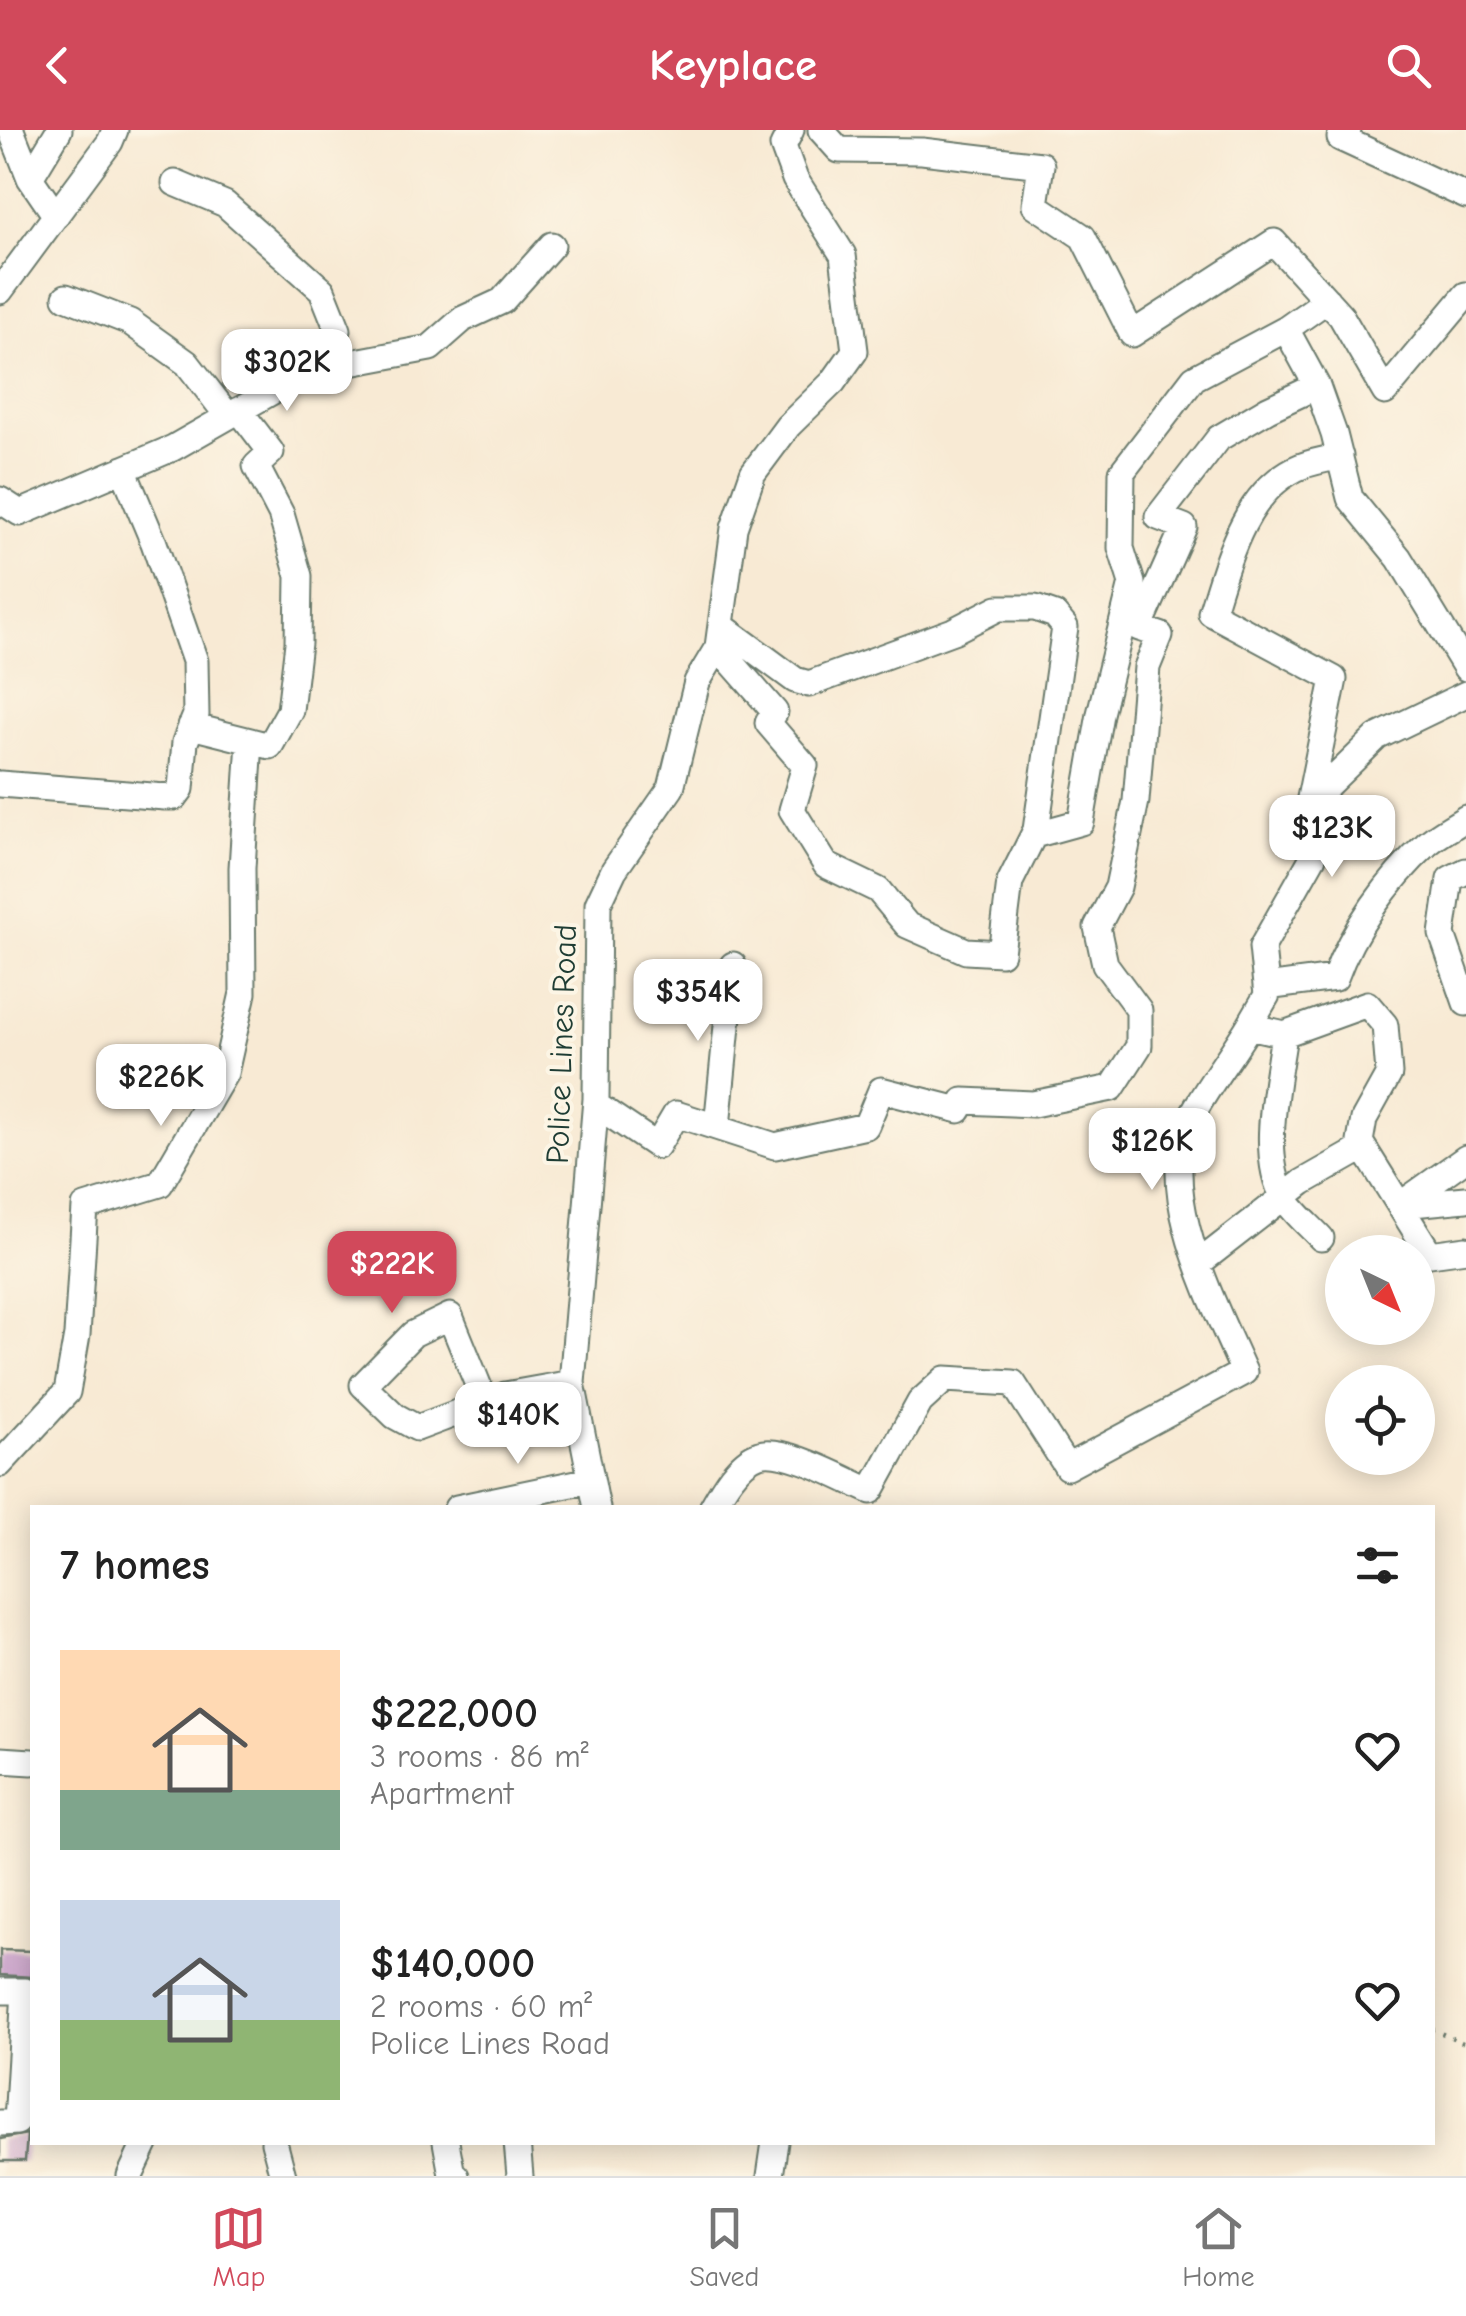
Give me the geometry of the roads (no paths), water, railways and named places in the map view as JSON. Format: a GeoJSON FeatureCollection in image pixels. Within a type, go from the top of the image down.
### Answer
{"type":"FeatureCollection","features":[{"type":"Feature","properties":{"kind":"street"},"geometry":{"type":"LineString","coordinates":[[11,130],[30,178],[56,216]]}},
{"type":"Feature","properties":{"kind":"street"},"geometry":{"type":"LineString","coordinates":[[30,178],[59,130]]}},
{"type":"Feature","properties":{"kind":"street"},"geometry":{"type":"LineString","coordinates":[[0,291],[116,130]]}},
{"type":"Feature","properties":{"kind":"street","name":"Police Lines Road"},"geometry":{"type":"LineString","coordinates":[[595,1505],[572,1383],[596,1105],[598,904],[614,870],[671,788],[696,682],[720,637],[734,528],[752,474],[788,426],[833,382],[854,352],[842,255],[795,179],[783,146],[791,130]]}},
{"type":"Feature","properties":{"kind":"street"},"geometry":{"type":"LineString","coordinates":[[820,130],[839,150],[922,151],[1041,164],[1035,205],[1083,237],[1132,334],[1274,242],[1340,316],[1385,392],[1466,295]]}},
{"type":"Feature","properties":{"kind":"street"},"geometry":{"type":"LineString","coordinates":[[1348,130],[1340,138],[1360,150],[1466,196]]}},
{"type":"Feature","properties":{"kind":"street"},"geometry":{"type":"LineString","coordinates":[[175,183],[225,204],[322,290],[338,330],[330,367]]}},
{"type":"Feature","properties":{"kind":"street"},"geometry":{"type":"LineString","coordinates":[[0,500],[20,513],[173,448],[308,371],[430,348],[463,319],[502,301],[552,244]]}},
{"type":"Feature","properties":{"kind":"street"},"geometry":{"type":"LineString","coordinates":[[66,297],[130,322],[188,362],[272,452],[256,466],[281,514],[299,576],[298,643],[290,710],[270,746],[192,726]]}},
{"type":"Feature","properties":{"kind":"street"},"geometry":{"type":"LineString","coordinates":[[1034,835],[1081,822],[1100,714],[1132,584],[1121,548],[1122,472],[1194,378],[1286,329],[1327,300]]}},
{"type":"Feature","properties":{"kind":"street"},"geometry":{"type":"LineString","coordinates":[[1286,329],[1316,386],[1350,498],[1399,558],[1466,668]]}},
{"type":"Feature","properties":{"kind":"street"},"geometry":{"type":"LineString","coordinates":[[596,1105],[657,1146],[676,1114],[775,1146],[866,1126],[881,1090],[959,1110],[963,1101],[1033,1104],[1112,1088],[1140,1046],[1139,1010],[1104,964],[1097,927],[1118,887],[1136,801],[1147,667],[1160,636],[1139,628],[1184,527],[1158,516],[1218,438],[1316,386]]}},
{"type":"Feature","properties":{"kind":"street"},"geometry":{"type":"LineString","coordinates":[[714,1505],[731,1478],[757,1454],[780,1453],[870,1491],[920,1402],[944,1380],[1013,1384],[1067,1467],[1244,1372],[1199,1263],[1178,1183],[1181,1144],[1191,1117],[1267,995],[1262,947],[1313,857],[1309,804],[1334,679],[1211,614],[1247,517],[1272,484],[1296,468],[1340,456]]}},
{"type":"Feature","properties":{"kind":"street"},"geometry":{"type":"LineString","coordinates":[[0,784],[174,797],[181,789],[186,742],[196,715],[196,661],[154,542],[122,469]]}},
{"type":"Feature","properties":{"kind":"street"},"geometry":{"type":"LineString","coordinates":[[998,608],[1035,608],[1055,615],[1065,627],[1034,835],[1010,882],[1000,953],[966,951],[908,925],[878,890],[826,865],[792,810],[805,766],[768,723],[775,712],[720,637],[768,657],[795,680],[809,684],[952,631],[998,608]]}},
{"type":"Feature","properties":{"kind":"street"},"geometry":{"type":"LineString","coordinates":[[1309,804],[1377,738],[1466,694]]}},
{"type":"Feature","properties":{"kind":"street"},"geometry":{"type":"LineString","coordinates":[[0,1464],[68,1392],[77,1336],[85,1207],[160,1184],[225,1074],[243,993],[242,868],[250,741]]}},
{"type":"Feature","properties":{"kind":"street"},"geometry":{"type":"LineString","coordinates":[[1266,987],[1335,978],[1343,955],[1388,887],[1428,842],[1466,818]]}},
{"type":"Feature","properties":{"kind":"street"},"geometry":{"type":"LineString","coordinates":[[1466,871],[1450,879],[1442,934],[1466,1003]]}},
{"type":"Feature","properties":{"kind":"street"},"geometry":{"type":"LineString","coordinates":[[717,1127],[733,966]]}},
{"type":"Feature","properties":{"kind":"street"},"geometry":{"type":"LineString","coordinates":[[1249,1026],[1284,1034],[1367,1004],[1385,1024],[1388,1074],[1364,1119],[1360,1142],[1430,1254],[1466,1249]]}},
{"type":"Feature","properties":{"kind":"street"},"geometry":{"type":"LineString","coordinates":[[1284,1034],[1274,1100],[1272,1166],[1284,1197],[1321,1238]]}},
{"type":"Feature","properties":{"kind":"street"},"geometry":{"type":"LineString","coordinates":[[1199,1263],[1303,1182],[1363,1148]]}},
{"type":"Feature","properties":{"kind":"street"},"geometry":{"type":"LineString","coordinates":[[1400,1205],[1466,1158]]}},
{"type":"Feature","properties":{"kind":"street"},"geometry":{"type":"LineString","coordinates":[[1400,1205],[1466,1200]]}},
{"type":"Feature","properties":{"kind":"street"},"geometry":{"type":"LineString","coordinates":[[485,1402],[450,1316],[413,1334],[363,1385],[395,1416],[417,1428],[505,1395],[572,1383]]}},
{"type":"Feature","properties":{"kind":"street"},"geometry":{"type":"LineString","coordinates":[[470,1505],[591,1480]]}},
{"type":"Feature","properties":{"kind":"street"},"geometry":{"type":"LineString","coordinates":[[0,1760],[30,1762]]}},
{"type":"Feature","properties":{"kind":"street"},"geometry":{"type":"LineString","coordinates":[[0,1991],[26,1991],[17,2122],[0,2123]]}},
{"type":"Feature","properties":{"kind":"street"},"geometry":{"type":"LineString","coordinates":[[130,2176],[145,2145]]}},
{"type":"Feature","properties":{"kind":"street"},"geometry":{"type":"LineString","coordinates":[[275,2145],[283,2176]]}},
{"type":"Feature","properties":{"kind":"street"},"geometry":{"type":"LineString","coordinates":[[447,2145],[452,2175],[456,2176]]}},
{"type":"Feature","properties":{"kind":"street"},"geometry":{"type":"LineString","coordinates":[[517,2145],[520,2176]]}},
{"type":"Feature","properties":{"kind":"street"},"geometry":{"type":"LineString","coordinates":[[770,2176],[775,2145]]}}]}
